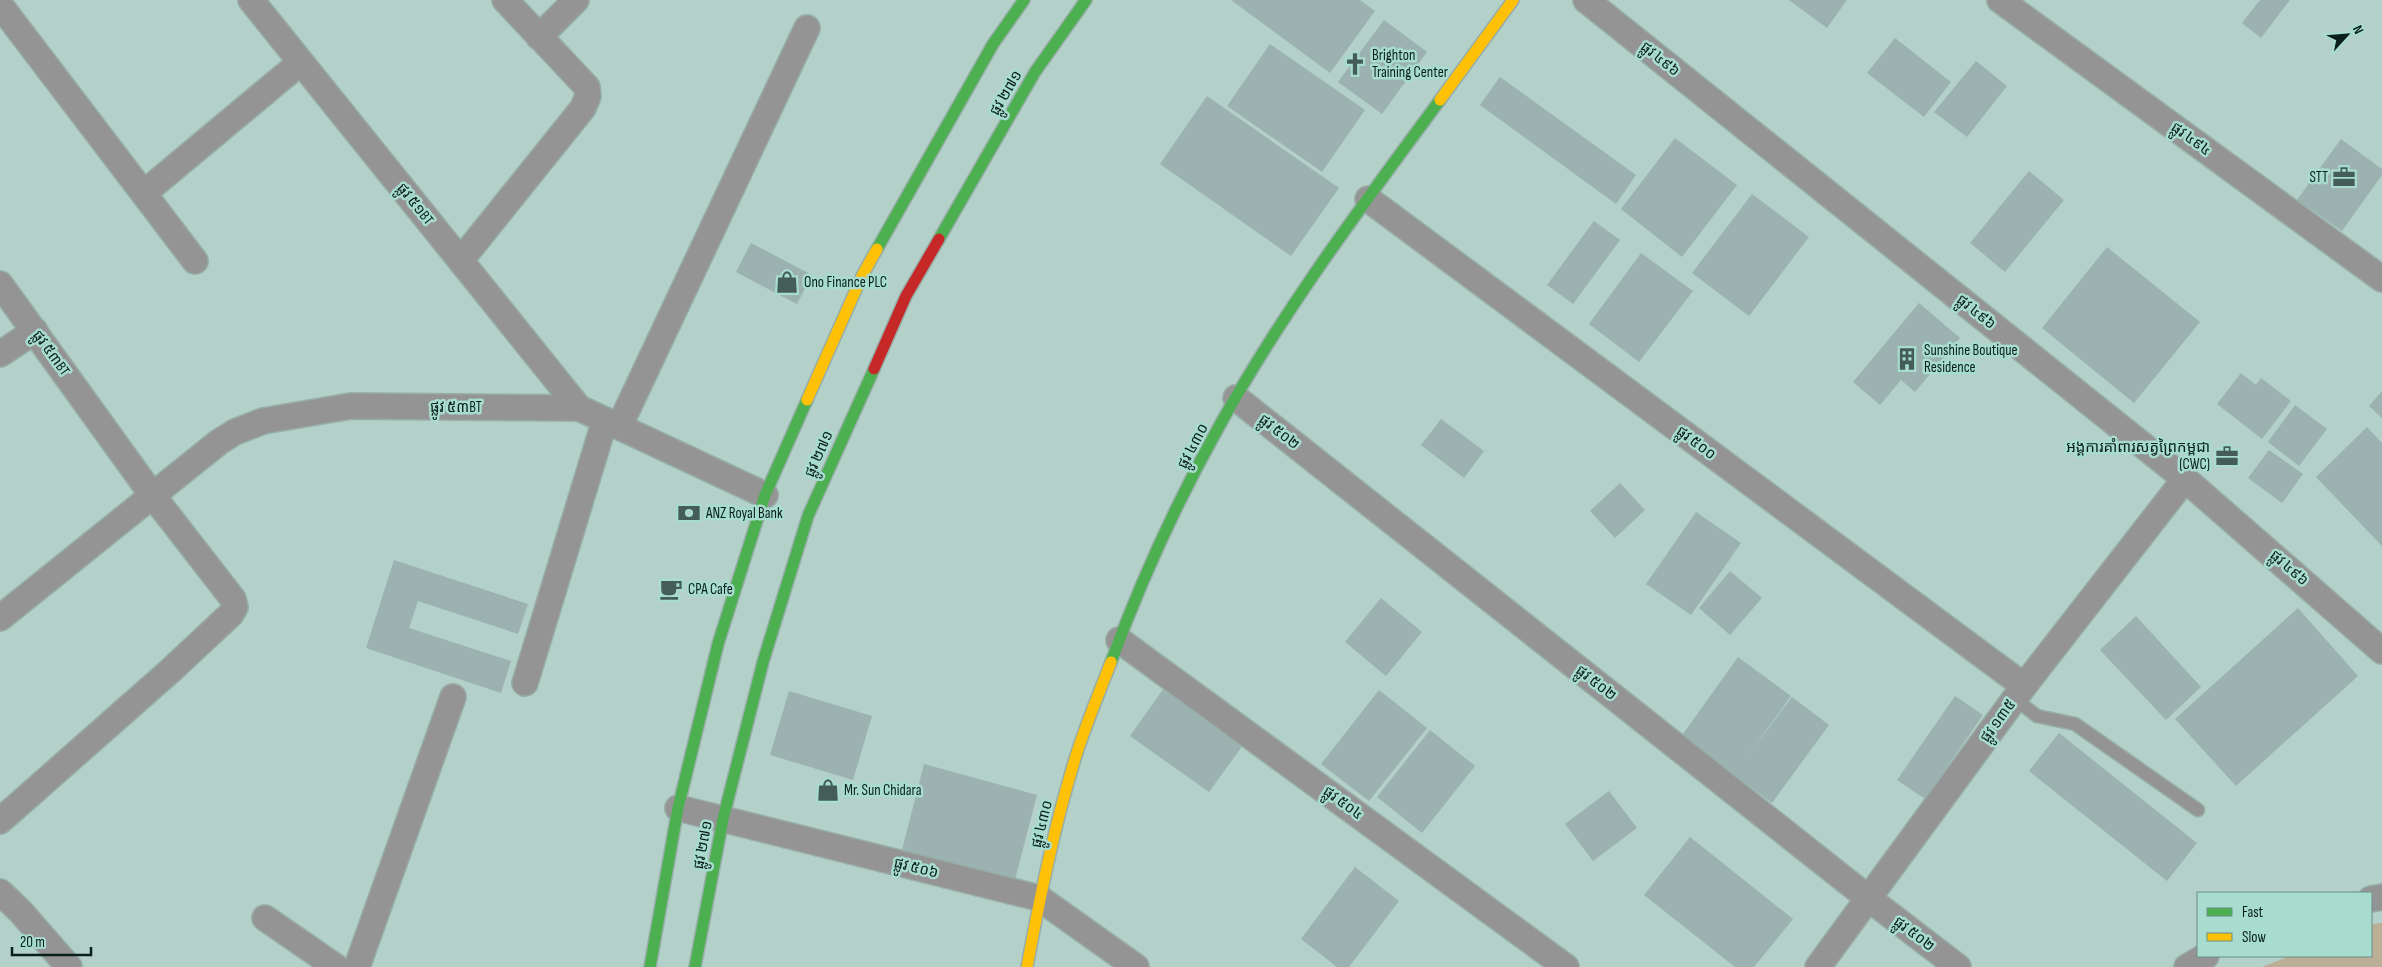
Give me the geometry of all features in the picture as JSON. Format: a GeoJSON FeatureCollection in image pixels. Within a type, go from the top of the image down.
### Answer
{"type":"FeatureCollection","features":[{"type":"Feature","properties":{"kind":"main road","name":"ផ្លូវ ២៧១"},"geometry":{"type":"LineString","coordinates":[[650,967],[678,808],[718,644],[765,495],[862,276],[993,44],[1024,0]]}},
{"type":"Feature","properties":{"kind":"main road","name":"ផ្លូវ ២៧១"},"geometry":{"type":"LineString","coordinates":[[695,967],[723,819],[763,662],[815,498],[906,296],[1035,72],[1086,0]]}},
{"type":"Feature","properties":{"kind":"main road","name":"ផ្លូវ ៤៣០"},"geometry":{"type":"LineString","coordinates":[[1027,967],[1039,898],[1072,767],[1119,640],[1172,516],[1236,398],[1368,199],[1513,0]]}},
{"type":"Feature","properties":{"kind":"street","name":"ផ្លូវ ៥១BT"},"geometry":{"type":"LineString","coordinates":[[251,0],[579,408]]}},
{"type":"Feature","properties":{"kind":"street"},"geometry":{"type":"LineString","coordinates":[[461,260],[583,108],[588,96],[587,87],[505,0]]}},
{"type":"Feature","properties":{"kind":"street"},"geometry":{"type":"LineString","coordinates":[[539,37],[576,0]]}},
{"type":"Feature","properties":{"kind":"street","name":"ផ្លូវ ៤៩៦"},"geometry":{"type":"LineString","coordinates":[[1586,0],[2185,479],[2382,651]]}},
{"type":"Feature","properties":{"kind":"street","name":"ផ្លូវ ៤៩៤"},"geometry":{"type":"LineString","coordinates":[[2000,0],[2382,279]]}},
{"type":"Feature","properties":{"kind":"street"},"geometry":{"type":"LineString","coordinates":[[0,5],[195,261]]}},
{"type":"Feature","properties":{"kind":"street"},"geometry":{"type":"LineString","coordinates":[[525,683],[612,424],[807,28]]}},
{"type":"Feature","properties":{"kind":"street"},"geometry":{"type":"LineString","coordinates":[[144,193],[301,62]]}},
{"type":"Feature","properties":{"kind":"street","name":"ផ្លូវ ៥០០"},"geometry":{"type":"LineString","coordinates":[[1368,199],[2019,692]]}},
{"type":"Feature","properties":{"kind":"street","name":"ផ្លូវ ៥៣BT"},"geometry":{"type":"LineString","coordinates":[[0,284],[36,331],[153,496],[233,599],[235,607],[231,614],[170,671],[0,820]]}},
{"type":"Feature","properties":{"kind":"street"},"geometry":{"type":"LineString","coordinates":[[0,354],[36,331]]}},
{"type":"Feature","properties":{"kind":"street","name":"ផ្លូវ ៥០២"},"geometry":{"type":"LineString","coordinates":[[1236,398],[1868,898],[1958,967]]}},
{"type":"Feature","properties":{"kind":"street","name":"ផ្លូវ ៥៣BT"},"geometry":{"type":"LineString","coordinates":[[153,496],[219,442],[235,432],[263,421],[351,406],[579,408],[765,495]]}},
{"type":"Feature","properties":{"kind":"street","name":"ផ្លូវ ១៣៥"},"geometry":{"type":"LineString","coordinates":[[1818,967],[2019,692],[2185,479]]}},
{"type":"Feature","properties":{"kind":"street"},"geometry":{"type":"LineString","coordinates":[[0,618],[153,496]]}},
{"type":"Feature","properties":{"kind":"street","name":"ផ្លូវ ៥០៤"},"geometry":{"type":"LineString","coordinates":[[1119,640],[1566,967]]}},
{"type":"Feature","properties":{"kind":"street"},"geometry":{"type":"LineString","coordinates":[[357,967],[453,697]]}},
{"type":"Feature","properties":{"kind":"street","name":"ផ្លូវ ៥០៦"},"geometry":{"type":"LineString","coordinates":[[678,808],[1039,898],[1136,967]]}},
{"type":"Feature","properties":{"kind":"street"},"geometry":{"type":"LineString","coordinates":[[0,892],[21,912],[69,967]]}},
{"type":"Feature","properties":{"kind":"street"},"geometry":{"type":"LineString","coordinates":[[265,918],[336,967]]}},
{"type":"Feature","properties":{"kind":"street"},"geometry":{"type":"LineString","coordinates":[[2187,967],[2204,957]]}},
{"type":"Feature","properties":{"kind":"lane"},"geometry":{"type":"LineString","coordinates":[[2019,692],[2037,716],[2075,724],[2198,810]]}},
{"type":"Feature","properties":{"kind":"shaded area"},"geometry":{"type":"Polygon","coordinates":[[[2382,923],[2382,967],[2262,967],[2287,957],[2372,957],[2372,924],[2382,923]]]}},
{"type":"Feature","properties":{"kind":"building"},"geometry":{"type":"Polygon","coordinates":[[[1231,0],[1360,0],[1375,11],[1330,73],[1231,0]]]}},
{"type":"Feature","properties":{"kind":"building"},"geometry":{"type":"Polygon","coordinates":[[[1789,0],[1847,0],[1827,28],[1789,0]]]}},
{"type":"Feature","properties":{"kind":"building"},"geometry":{"type":"Polygon","coordinates":[[[2260,0],[2290,0],[2261,38],[2242,23],[2260,0]]]}},
{"type":"Feature","properties":{"kind":"building"},"geometry":{"type":"Polygon","coordinates":[[[1384,20],[1427,52],[1382,114],[1338,82],[1384,20]]]}},
{"type":"Feature","properties":{"kind":"building"},"geometry":{"type":"Polygon","coordinates":[[[1895,38],[1951,82],[1924,117],[1867,73],[1895,38]]]}},
{"type":"Feature","properties":{"kind":"building"},"geometry":{"type":"Polygon","coordinates":[[[1270,44],[1365,110],[1322,172],[1227,106],[1270,44]]]}},
{"type":"Feature","properties":{"kind":"building"},"geometry":{"type":"Polygon","coordinates":[[[1976,61],[2007,86],[1967,137],[1934,112],[1976,61]]]}},
{"type":"Feature","properties":{"kind":"building"},"geometry":{"type":"Polygon","coordinates":[[[1500,77],[1636,175],[1616,204],[1480,105],[1500,77]]]}},
{"type":"Feature","properties":{"kind":"building"},"geometry":{"type":"Polygon","coordinates":[[[1207,96],[1339,188],[1291,256],[1160,164],[1207,96]]]}},
{"type":"Feature","properties":{"kind":"building"},"geometry":{"type":"Polygon","coordinates":[[[1675,138],[1737,185],[1682,257],[1621,209],[1675,138]]]}},
{"type":"Feature","properties":{"kind":"building"},"geometry":{"type":"Polygon","coordinates":[[[2341,139],[2382,169],[2382,175],[2342,231],[2297,200],[2341,139]]]}},
{"type":"Feature","properties":{"kind":"building"},"geometry":{"type":"Polygon","coordinates":[[[2029,171],[2064,200],[2005,272],[1970,243],[2029,171]]]}},
{"type":"Feature","properties":{"kind":"building"},"geometry":{"type":"Polygon","coordinates":[[[1752,194],[1809,237],[1749,316],[1692,273],[1752,194]]]}},
{"type":"Feature","properties":{"kind":"building"},"geometry":{"type":"Polygon","coordinates":[[[1594,221],[1620,240],[1573,304],[1547,285],[1594,221]]]}},
{"type":"Feature","properties":{"kind":"building"},"geometry":{"type":"Polygon","coordinates":[[[751,243],[812,275],[797,304],[736,272],[751,243]]]}},
{"type":"Feature","properties":{"kind":"building"},"geometry":{"type":"Polygon","coordinates":[[[2107,247],[2200,322],[2134,403],[2042,328],[2107,247]]]}},
{"type":"Feature","properties":{"kind":"building"},"geometry":{"type":"Polygon","coordinates":[[[1641,253],[1693,291],[1639,362],[1589,324],[1641,253]]]}},
{"type":"Feature","properties":{"kind":"building","name":"Sunshine Boutique Residence"},"geometry":{"type":"Polygon","coordinates":[[[1919,303],[1960,338],[1915,392],[1901,380],[1880,405],[1853,382],[1919,303]]]}},
{"type":"Feature","properties":{"kind":"building"},"geometry":{"type":"Polygon","coordinates":[[[2241,373],[2256,385],[2261,378],[2291,401],[2262,439],[2217,404],[2241,373]]]}},
{"type":"Feature","properties":{"kind":"building"},"geometry":{"type":"Polygon","coordinates":[[[2382,391],[2382,418],[2369,406],[2382,391]]]}},
{"type":"Feature","properties":{"kind":"building"},"geometry":{"type":"Polygon","coordinates":[[[2295,405],[2327,429],[2299,466],[2268,442],[2295,405]]]}},
{"type":"Feature","properties":{"kind":"building"},"geometry":{"type":"Polygon","coordinates":[[[1441,419],[1484,451],[1464,478],[1421,445],[1441,419]]]}},
{"type":"Feature","properties":{"kind":"building"},"geometry":{"type":"Polygon","coordinates":[[[2367,427],[2382,443],[2382,546],[2316,477],[2367,427]]]}},
{"type":"Feature","properties":{"kind":"building"},"geometry":{"type":"Polygon","coordinates":[[[2269,450],[2303,474],[2282,503],[2248,478],[2269,450]]]}},
{"type":"Feature","properties":{"kind":"building"},"geometry":{"type":"Polygon","coordinates":[[[1620,483],[1645,510],[1615,538],[1590,511],[1620,483]]]}},
{"type":"Feature","properties":{"kind":"building"},"geometry":{"type":"Polygon","coordinates":[[[1696,512],[1741,543],[1691,615],[1646,584],[1696,512]]]}},
{"type":"Feature","properties":{"kind":"building"},"geometry":{"type":"Polygon","coordinates":[[[394,560],[528,604],[518,634],[418,601],[409,628],[511,661],[501,693],[366,648],[394,560]]]}},
{"type":"Feature","properties":{"kind":"building"},"geometry":{"type":"Polygon","coordinates":[[[1730,571],[1762,598],[1730,635],[1699,608],[1730,571]]]}},
{"type":"Feature","properties":{"kind":"building"},"geometry":{"type":"Polygon","coordinates":[[[1381,598],[1422,632],[1386,676],[1345,642],[1381,598]]]}},
{"type":"Feature","properties":{"kind":"building"},"geometry":{"type":"Polygon","coordinates":[[[2298,608],[2358,676],[2236,786],[2175,719],[2298,608]]]}},
{"type":"Feature","properties":{"kind":"building"},"geometry":{"type":"Polygon","coordinates":[[[2136,616],[2201,687],[2166,720],[2100,650],[2136,616]]]}},
{"type":"Feature","properties":{"kind":"building"},"geometry":{"type":"Polygon","coordinates":[[[1738,657],[1791,696],[1749,754],[1792,697],[1829,725],[1772,803],[1734,775],[1731,779],[1678,741],[1738,657]]]}},
{"type":"Feature","properties":{"kind":"building"},"geometry":{"type":"Polygon","coordinates":[[[1164,688],[1243,745],[1209,792],[1130,736],[1164,688]]]}},
{"type":"Feature","properties":{"kind":"building"},"geometry":{"type":"Polygon","coordinates":[[[1379,690],[1427,728],[1369,801],[1321,764],[1379,690]]]}},
{"type":"Feature","properties":{"kind":"building"},"geometry":{"type":"Polygon","coordinates":[[[789,691],[872,716],[853,780],[770,755],[789,691]]]}},
{"type":"Feature","properties":{"kind":"building"},"geometry":{"type":"Polygon","coordinates":[[[1955,696],[1983,715],[1925,799],[1897,780],[1955,696]]]}},
{"type":"Feature","properties":{"kind":"building"},"geometry":{"type":"Polygon","coordinates":[[[1430,730],[1475,766],[1422,833],[1377,797],[1430,730]]]}},
{"type":"Feature","properties":{"kind":"building"},"geometry":{"type":"Polygon","coordinates":[[[2059,733],[2197,843],[2167,881],[2029,771],[2059,733]]]}},
{"type":"Feature","properties":{"kind":"building"},"geometry":{"type":"Polygon","coordinates":[[[924,764],[1037,795],[1015,880],[902,850],[924,764]]]}},
{"type":"Feature","properties":{"kind":"building"},"geometry":{"type":"Polygon","coordinates":[[[1609,791],[1637,828],[1593,861],[1565,824],[1609,791]]]}},
{"type":"Feature","properties":{"kind":"building"},"geometry":{"type":"Polygon","coordinates":[[[1690,837],[1793,919],[1754,967],[1735,967],[1644,895],[1690,837]]]}},
{"type":"Feature","properties":{"kind":"building"},"geometry":{"type":"Polygon","coordinates":[[[1355,867],[1399,901],[1349,967],[1337,967],[1301,939],[1355,867]]]}},
{"type":"Feature","properties":{"kind":"traffic: fast"},"geometry":{"type":"LineString","coordinates":[[877,249],[993,44],[1024,0]]}},
{"type":"Feature","properties":{"kind":"traffic: fast"},"geometry":{"type":"LineString","coordinates":[[939,239],[1035,72],[1086,0]]}},
{"type":"Feature","properties":{"kind":"traffic: fast"},"geometry":{"type":"LineString","coordinates":[[1111,662],[1146,574],[1172,516],[1241,389],[1322,262],[1440,100]]}},
{"type":"Feature","properties":{"kind":"traffic: fast"},"geometry":{"type":"LineString","coordinates":[[695,967],[723,819],[763,662],[808,516],[874,369]]}},
{"type":"Feature","properties":{"kind":"traffic: fast"},"geometry":{"type":"LineString","coordinates":[[650,967],[678,808],[718,644],[765,495],[807,400]]}},
{"type":"Feature","properties":{"kind":"traffic: slow"},"geometry":{"type":"LineString","coordinates":[[1440,100],[1513,0]]}},
{"type":"Feature","properties":{"kind":"traffic: slow"},"geometry":{"type":"LineString","coordinates":[[807,400],[862,276],[877,249]]}},
{"type":"Feature","properties":{"kind":"traffic: slow"},"geometry":{"type":"LineString","coordinates":[[1027,967],[1060,810],[1083,734],[1111,662]]}},
{"type":"Feature","properties":{"kind":"traffic: jam"},"geometry":{"type":"LineString","coordinates":[[874,369],[906,296],[939,239]]}},
{"type":"Feature","properties":{"kind":"place","name":"Brighton Training Center"},"geometry":{"type":"Point","coordinates":[1355,64]}},
{"type":"Feature","properties":{"kind":"place","name":"STT"},"geometry":{"type":"Point","coordinates":[2344,177]}},
{"type":"Feature","properties":{"kind":"place","name":"Ono Finance PLC"},"geometry":{"type":"Point","coordinates":[787,282]}},
{"type":"Feature","properties":{"kind":"place","name":"Sunshine Boutique Residence"},"geometry":{"type":"Point","coordinates":[1907,359]}},
{"type":"Feature","properties":{"kind":"place","name":"អង្គការគាំពារសត្វព្រៃកម្ពុជា (CWC)"},"geometry":{"type":"Point","coordinates":[2227,456]}},
{"type":"Feature","properties":{"kind":"place","name":"ANZ Royal Bank"},"geometry":{"type":"Point","coordinates":[689,513]}},
{"type":"Feature","properties":{"kind":"place","name":"CPA Cafe"},"geometry":{"type":"Point","coordinates":[671,589]}},
{"type":"Feature","properties":{"kind":"place","name":"Mr. Sun Chidara"},"geometry":{"type":"Point","coordinates":[828,790]}}]}
